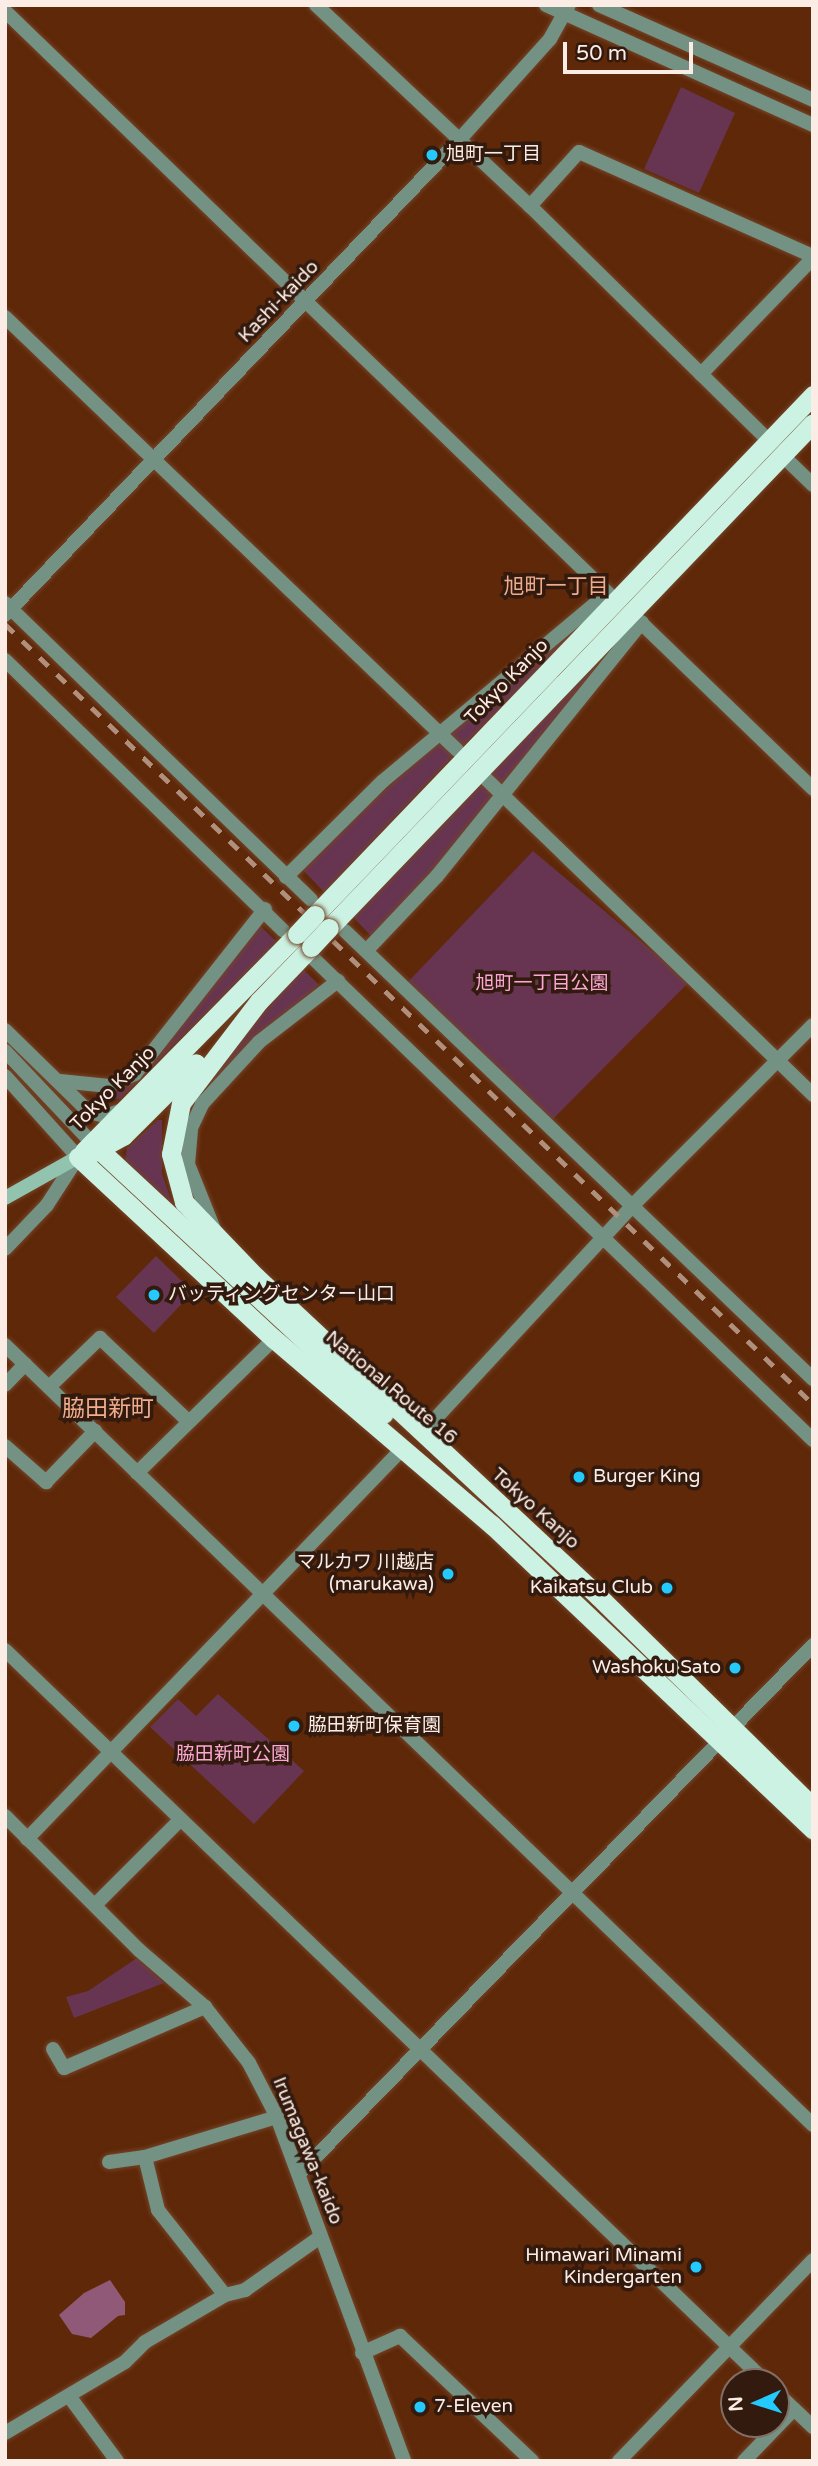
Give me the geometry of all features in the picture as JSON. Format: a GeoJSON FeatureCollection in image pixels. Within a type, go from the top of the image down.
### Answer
{"type":"FeatureCollection","features":[{"type":"Feature","properties":{"kind":"highway","name":"Tokyo Kanjo"},"geometry":{"type":"LineString","coordinates":[[813,395],[776,448],[624,607],[301,943],[125,1109],[90,1151],[274,1339],[492,1525],[727,1736],[813,1807]]}},
{"type":"Feature","properties":{"kind":"highway","name":"Tokyo Kanjo"},"geometry":{"type":"LineString","coordinates":[[776,448],[813,423]]}},
{"type":"Feature","properties":{"kind":"highway","name":"Tokyo Kanjo"},"geometry":{"type":"LineString","coordinates":[[301,943],[259,1001],[192,1082],[174,1121],[171,1154],[177,1186],[194,1217],[481,1491],[598,1596],[813,1830]]}},
{"type":"Feature","properties":{"kind":"highway"},"geometry":{"type":"LineString","coordinates":[[90,1151],[123,1136],[259,1001]]}},
{"type":"Feature","properties":{"kind":"highway","name":"National Route 16"},"geometry":{"type":"LineString","coordinates":[[90,1151],[335,1372],[481,1491]]}},
{"type":"Feature","properties":{"kind":"main road"},"geometry":{"type":"LineString","coordinates":[[5,1198],[90,1151]]}},
{"type":"Feature","properties":{"kind":"street"},"geometry":{"type":"LineString","coordinates":[[316,5],[530,206],[813,485]]}},
{"type":"Feature","properties":{"kind":"street"},"geometry":{"type":"LineString","coordinates":[[546,5],[567,9],[813,125]]}},
{"type":"Feature","properties":{"kind":"street"},"geometry":{"type":"LineString","coordinates":[[598,5],[813,100]]}},
{"type":"Feature","properties":{"kind":"street","name":"Kashi-kaido"},"geometry":{"type":"LineString","coordinates":[[7,609],[155,460],[460,139],[537,55],[567,9]]}},
{"type":"Feature","properties":{"kind":"street"},"geometry":{"type":"LineString","coordinates":[[5,11],[813,789]]}},
{"type":"Feature","properties":{"kind":"street"},"geometry":{"type":"LineString","coordinates":[[530,206],[579,152],[813,257],[701,374]]}},
{"type":"Feature","properties":{"kind":"street"},"geometry":{"type":"LineString","coordinates":[[5,317],[457,750]]}},
{"type":"Feature","properties":{"kind":"street"},"geometry":{"type":"LineString","coordinates":[[286,877],[383,781],[440,733],[624,607]]}},
{"type":"Feature","properties":{"kind":"street"},"geometry":{"type":"LineString","coordinates":[[367,950],[504,797],[624,607]]}},
{"type":"Feature","properties":{"kind":"street"},"geometry":{"type":"LineString","coordinates":[[7,609],[286,877],[325,918],[367,950],[813,1379]]}},
{"type":"Feature","properties":{"kind":"street"},"geometry":{"type":"LineString","coordinates":[[5,660],[813,1440]]}},
{"type":"Feature","properties":{"kind":"street"},"geometry":{"type":"LineString","coordinates":[[484,777],[813,1095]]}},
{"type":"Feature","properties":{"kind":"street"},"geometry":{"type":"LineString","coordinates":[[60,1081],[108,1086],[135,1074],[265,909]]}},
{"type":"Feature","properties":{"kind":"street"},"geometry":{"type":"LineString","coordinates":[[218,1240],[188,1164],[191,1128],[202,1104],[259,1042],[338,981]]}},
{"type":"Feature","properties":{"kind":"street"},"geometry":{"type":"LineString","coordinates":[[422,1433],[632,1206],[813,1025]]}},
{"type":"Feature","properties":{"kind":"street"},"geometry":{"type":"LineString","coordinates":[[5,1030],[97,1115],[125,1109]]}},
{"type":"Feature","properties":{"kind":"street"},"geometry":{"type":"LineString","coordinates":[[5,1051],[90,1151]]}},
{"type":"Feature","properties":{"kind":"street"},"geometry":{"type":"LineString","coordinates":[[5,1076],[90,1151]]}},
{"type":"Feature","properties":{"kind":"street"},"geometry":{"type":"LineString","coordinates":[[5,1249],[47,1205],[90,1151]]}},
{"type":"Feature","properties":{"kind":"street"},"geometry":{"type":"LineString","coordinates":[[48,1387],[100,1338],[189,1422]]}},
{"type":"Feature","properties":{"kind":"street"},"geometry":{"type":"LineString","coordinates":[[137,1474],[274,1339]]}},
{"type":"Feature","properties":{"kind":"street"},"geometry":{"type":"LineString","coordinates":[[5,1345],[813,2125]]}},
{"type":"Feature","properties":{"kind":"street"},"geometry":{"type":"LineString","coordinates":[[5,1385],[25,1364]]}},
{"type":"Feature","properties":{"kind":"street"},"geometry":{"type":"LineString","coordinates":[[5,1446],[46,1482],[96,1432]]}},
{"type":"Feature","properties":{"kind":"street"},"geometry":{"type":"LineString","coordinates":[[27,1839],[402,1449]]}},
{"type":"Feature","properties":{"kind":"street"},"geometry":{"type":"LineString","coordinates":[[299,2174],[813,1645]]}},
{"type":"Feature","properties":{"kind":"street"},"geometry":{"type":"LineString","coordinates":[[5,1650],[179,1821],[751,2368]]}},
{"type":"Feature","properties":{"kind":"street","name":"Irumagawa-kaido"},"geometry":{"type":"LineString","coordinates":[[5,1816],[95,1905],[205,2007],[249,2063],[277,2117],[404,2461]]}},
{"type":"Feature","properties":{"kind":"street"},"geometry":{"type":"LineString","coordinates":[[95,1905],[179,1821]]}},
{"type":"Feature","properties":{"kind":"street"},"geometry":{"type":"LineString","coordinates":[[53,2049],[64,2068],[205,2007]]}},
{"type":"Feature","properties":{"kind":"street"},"geometry":{"type":"LineString","coordinates":[[109,2162],[145,2157],[277,2117]]}},
{"type":"Feature","properties":{"kind":"street"},"geometry":{"type":"LineString","coordinates":[[145,2157],[158,2210],[225,2295]]}},
{"type":"Feature","properties":{"kind":"street"},"geometry":{"type":"LineString","coordinates":[[5,2433],[125,2362],[145,2342],[225,2295],[245,2290],[320,2237]]}},
{"type":"Feature","properties":{"kind":"street"},"geometry":{"type":"LineString","coordinates":[[619,2461],[813,2260]]}},
{"type":"Feature","properties":{"kind":"street"},"geometry":{"type":"LineString","coordinates":[[362,2353],[400,2336],[532,2461]]}},
{"type":"Feature","properties":{"kind":"street"},"geometry":{"type":"LineString","coordinates":[[69,2396],[117,2461]]}},
{"type":"Feature","properties":{"kind":"street"},"geometry":{"type":"LineString","coordinates":[[790,2405],[813,2427]]}},
{"type":"Feature","properties":{"kind":"street"},"geometry":{"type":"LineString","coordinates":[[744,2461],[794,2409]]}},
{"type":"Feature","properties":{"kind":"green space"},"geometry":{"type":"Polygon","coordinates":[[[681,87],[735,113],[699,193],[644,169],[681,87]]]}},
{"type":"Feature","properties":{"kind":"green space"},"geometry":{"type":"Polygon","coordinates":[[[587,619],[463,746],[448,733],[587,619]]]}},
{"type":"Feature","properties":{"kind":"green space"},"geometry":{"type":"Polygon","coordinates":[[[628,628],[505,789],[488,773],[628,628]]]}},
{"type":"Feature","properties":{"kind":"green space"},"geometry":{"type":"Polygon","coordinates":[[[438,741],[453,756],[324,892],[301,868],[438,741]]]}},
{"type":"Feature","properties":{"kind":"green space"},"geometry":{"type":"Polygon","coordinates":[[[481,781],[495,794],[468,833],[372,937],[351,915],[481,781]]]}},
{"type":"Feature","properties":{"kind":"green space","name":"旭町一丁目公園"},"geometry":{"type":"Polygon","coordinates":[[[533,851],[689,982],[548,1124],[405,985],[533,851]]]}},
{"type":"Feature","properties":{"kind":"green space"},"geometry":{"type":"Polygon","coordinates":[[[257,923],[277,942],[120,1099],[99,1098],[98,1093],[121,1091],[132,1083],[257,923]]]}},
{"type":"Feature","properties":{"kind":"green space"},"geometry":{"type":"Polygon","coordinates":[[[302,968],[319,985],[257,1037],[198,1099],[182,1141],[182,1158],[198,1206],[181,1174],[179,1134],[196,1091],[302,968]]]}},
{"type":"Feature","properties":{"kind":"green space"},"geometry":{"type":"Polygon","coordinates":[[[158,1120],[162,1120],[162,1173],[173,1207],[125,1160],[127,1148],[158,1120]]]}},
{"type":"Feature","properties":{"kind":"green space","name":"バッティングセンター山口"},"geometry":{"type":"Polygon","coordinates":[[[156,1256],[193,1292],[154,1333],[116,1297],[156,1256]]]}},
{"type":"Feature","properties":{"kind":"green space","name":"脇田新町公園"},"geometry":{"type":"Polygon","coordinates":[[[218,1694],[304,1771],[254,1824],[150,1727],[178,1699],[196,1716],[218,1694]]]}},
{"type":"Feature","properties":{"kind":"green space"},"geometry":{"type":"Polygon","coordinates":[[[137,1958],[164,1983],[74,2018],[66,1997],[88,1991],[137,1958]]]}},
{"type":"Feature","properties":{"kind":"shaded area"},"geometry":{"type":"Polygon","coordinates":[[[110,2280],[125,2302],[125,2315],[118,2316],[91,2338],[72,2334],[59,2315],[84,2293],[110,2280]]]}},
{"type":"Feature","properties":{"kind":"railway"},"geometry":{"type":"LineString","coordinates":[[5,624],[813,1404]]}},
{"type":"Feature","properties":{"kind":"place","name":"旭町一丁目"},"geometry":{"type":"Point","coordinates":[432,155]}},
{"type":"Feature","properties":{"kind":"place","name":"バッティングセンター山口"},"geometry":{"type":"Point","coordinates":[154,1295]}},
{"type":"Feature","properties":{"kind":"place","name":"Burger King"},"geometry":{"type":"Point","coordinates":[579,1477]}},
{"type":"Feature","properties":{"kind":"place","name":"マルカワ 川越店 (marukawa)"},"geometry":{"type":"Point","coordinates":[448,1574]}},
{"type":"Feature","properties":{"kind":"place","name":"Kaikatsu Club"},"geometry":{"type":"Point","coordinates":[667,1588]}},
{"type":"Feature","properties":{"kind":"place","name":"Washoku Sato"},"geometry":{"type":"Point","coordinates":[735,1668]}},
{"type":"Feature","properties":{"kind":"place","name":"脇田新町保育園"},"geometry":{"type":"Point","coordinates":[294,1726]}},
{"type":"Feature","properties":{"kind":"place","name":"Himawari Minami Kindergarten"},"geometry":{"type":"Point","coordinates":[696,2267]}},
{"type":"Feature","properties":{"kind":"place","name":"7-Eleven"},"geometry":{"type":"Point","coordinates":[420,2407]}},
{"type":"Feature","properties":{"kind":"district","name":"旭町一丁目"},"geometry":{"type":"Point","coordinates":[556,587]}},
{"type":"Feature","properties":{"kind":"district","name":"脇田新町"},"geometry":{"type":"Point","coordinates":[108,1409]}}]}
